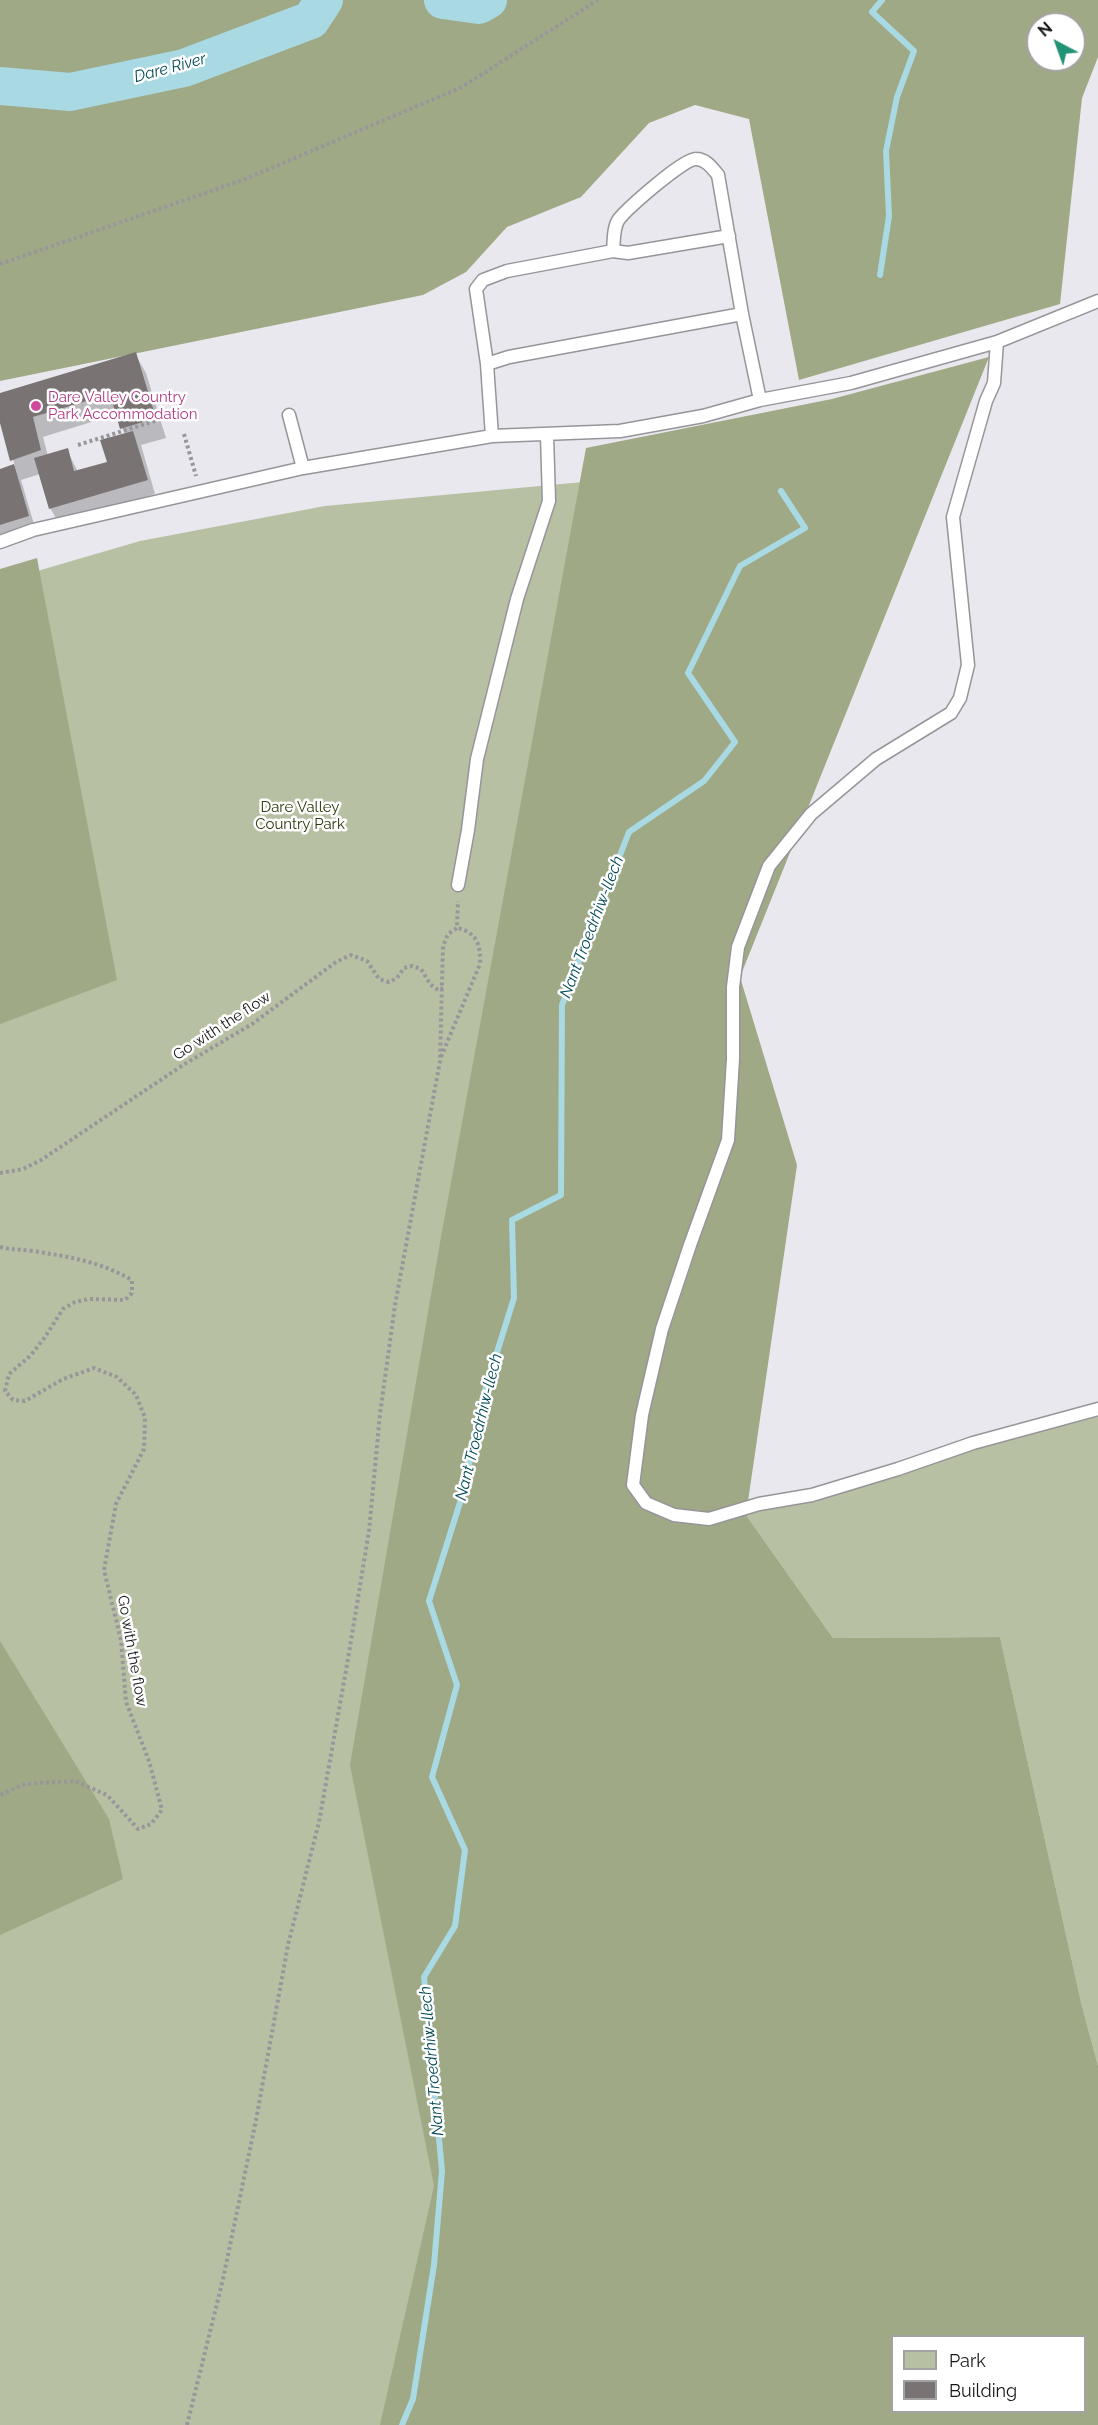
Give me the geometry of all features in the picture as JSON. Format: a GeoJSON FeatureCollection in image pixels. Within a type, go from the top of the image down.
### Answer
{"type":"FeatureCollection","features":[{"type":"Feature","properties":{"kind":"lane"},"geometry":{"type":"LineString","coordinates":[[613,251],[617,221],[674,171],[695,158],[710,165],[718,175],[742,314],[760,400]]}},
{"type":"Feature","properties":{"kind":"lane"},"geometry":{"type":"LineString","coordinates":[[492,436],[487,364],[476,289],[483,280],[507,272],[613,251],[628,253],[729,236]]}},
{"type":"Feature","properties":{"kind":"lane"},"geometry":{"type":"LineString","coordinates":[[0,542],[33,531],[303,468],[492,436],[620,430],[704,416],[760,400],[851,382],[997,342],[1098,301]]}},
{"type":"Feature","properties":{"kind":"lane"},"geometry":{"type":"LineString","coordinates":[[487,364],[509,357],[742,314]]}},
{"type":"Feature","properties":{"kind":"lane"},"geometry":{"type":"LineString","coordinates":[[997,342],[994,383],[986,401],[953,517],[968,666],[960,698],[951,713],[876,759],[811,814],[769,866],[753,902],[738,947],[733,987],[733,1059],[728,1140],[662,1329],[642,1415],[633,1485],[646,1503],[674,1515],[709,1519],[759,1504],[812,1495],[973,1443],[1098,1409]]}},
{"type":"Feature","properties":{"kind":"lane"},"geometry":{"type":"LineString","coordinates":[[289,415],[303,468]]}},
{"type":"Feature","properties":{"kind":"lane"},"geometry":{"type":"LineString","coordinates":[[458,885],[477,759],[517,599],[549,501],[548,435]]}},
{"type":"Feature","properties":{"kind":"path"},"geometry":{"type":"LineString","coordinates":[[0,264],[243,180],[462,87],[598,0]]}},
{"type":"Feature","properties":{"kind":"path"},"geometry":{"type":"LineString","coordinates":[[78,445],[177,414]]}},
{"type":"Feature","properties":{"kind":"path"},"geometry":{"type":"LineString","coordinates":[[184,434],[200,492]]}},
{"type":"Feature","properties":{"kind":"path"},"geometry":{"type":"LineString","coordinates":[[457,928],[458,885]]}},
{"type":"Feature","properties":{"kind":"path"},"geometry":{"type":"LineString","coordinates":[[187,2425],[223,2279],[256,2120],[288,1945],[319,1822],[369,1531],[380,1414],[395,1305],[440,1061],[443,946],[448,934],[457,928],[467,930],[476,939],[481,951],[480,964],[440,1061]]}},
{"type":"Feature","properties":{"kind":"path","name":"Go with the flow"},"geometry":{"type":"LineString","coordinates":[[0,1173],[23,1169],[41,1160],[183,1065],[252,1024],[336,962],[351,955],[367,961],[379,980],[388,982],[397,978],[404,968],[412,966],[421,969],[430,984],[438,990],[443,988]]}},
{"type":"Feature","properties":{"kind":"path","name":"Go with the flow"},"geometry":{"type":"LineString","coordinates":[[0,1247],[14,1251],[29,1250],[91,1261],[132,1280],[132,1293],[124,1300],[89,1299],[75,1302],[63,1310],[44,1340],[9,1374],[5,1391],[13,1400],[24,1401],[63,1379],[94,1368],[117,1377],[136,1395],[145,1418],[144,1449],[116,1504],[104,1570],[121,1640],[126,1702],[149,1761],[162,1810],[151,1824],[138,1829],[107,1795],[75,1781],[26,1784],[0,1795]]}},
{"type":"Feature","properties":{"kind":"green space"},"geometry":{"type":"Polygon","coordinates":[[[0,0],[1098,0],[1098,57],[1082,98],[1060,304],[799,380],[749,119],[695,105],[649,123],[581,197],[507,227],[466,272],[423,295],[0,381],[0,0]]]}},
{"type":"Feature","properties":{"kind":"green space"},"geometry":{"type":"Polygon","coordinates":[[[989,357],[740,977],[797,1165],[746,1515],[833,1638],[1000,1637],[1081,2002],[1098,2066],[1098,2425],[380,2425],[434,2186],[350,1765],[441,1237],[586,448],[832,399],[989,357]]]}},
{"type":"Feature","properties":{"kind":"green space","name":"Dare Valley Country Park"},"geometry":{"type":"Polygon","coordinates":[[[626,478],[435,2183],[397,2425],[0,2425],[0,582],[140,541],[325,506],[626,478]]]}},
{"type":"Feature","properties":{"kind":"green space"},"geometry":{"type":"Polygon","coordinates":[[[37,558],[117,980],[0,1024],[0,569],[37,558]]]}},
{"type":"Feature","properties":{"kind":"green space"},"geometry":{"type":"Polygon","coordinates":[[[1098,1410],[1098,2066],[1081,2002],[1000,1637],[833,1638],[746,1515],[1098,1410]]]}},
{"type":"Feature","properties":{"kind":"green space"},"geometry":{"type":"Polygon","coordinates":[[[0,1641],[109,1819],[123,1879],[0,1935],[0,1641]]]}},
{"type":"Feature","properties":{"kind":"building","name":"Dare Valley Country Park Accommodation"},"geometry":{"type":"Polygon","coordinates":[[[136,352],[156,418],[120,429],[110,394],[33,417],[41,450],[10,461],[0,423],[0,393],[136,352]]]}},
{"type":"Feature","properties":{"kind":"building"},"geometry":{"type":"Polygon","coordinates":[[[133,431],[148,480],[49,509],[34,458],[68,448],[74,471],[107,462],[100,440],[133,431]]]}},
{"type":"Feature","properties":{"kind":"building"},"geometry":{"type":"Polygon","coordinates":[[[14,464],[29,516],[0,525],[0,469],[14,464]]]}},
{"type":"Feature","properties":{"kind":"waterway","name":"Dare River"},"geometry":{"type":"LineString","coordinates":[[0,86],[70,92],[184,68],[311,20],[324,0]]}},
{"type":"Feature","properties":{"kind":"waterway","name":"Dare River"},"geometry":{"type":"LineString","coordinates":[[443,0],[479,5],[488,0]]}},
{"type":"Feature","properties":{"kind":"waterway","name":"Nant Troedrhiw-llech"},"geometry":{"type":"LineString","coordinates":[[880,275],[889,216],[886,151],[897,97],[914,51],[872,12],[882,0]]}},
{"type":"Feature","properties":{"kind":"waterway","name":"Nant Troedrhiw-llech"},"geometry":{"type":"LineString","coordinates":[[402,2425],[413,2399],[434,2265],[442,2171],[424,1977],[455,1926],[465,1850],[432,1777],[457,1685],[429,1601],[463,1493],[483,1397],[514,1298],[512,1220],[561,1195],[562,1005],[629,832],[704,781],[735,742],[688,673],[740,566],[805,528],[781,491]]}},
{"type":"Feature","properties":{"kind":"place","name":"Dare Valley Country Park Accommodation"},"geometry":{"type":"Point","coordinates":[36,406]}}]}
